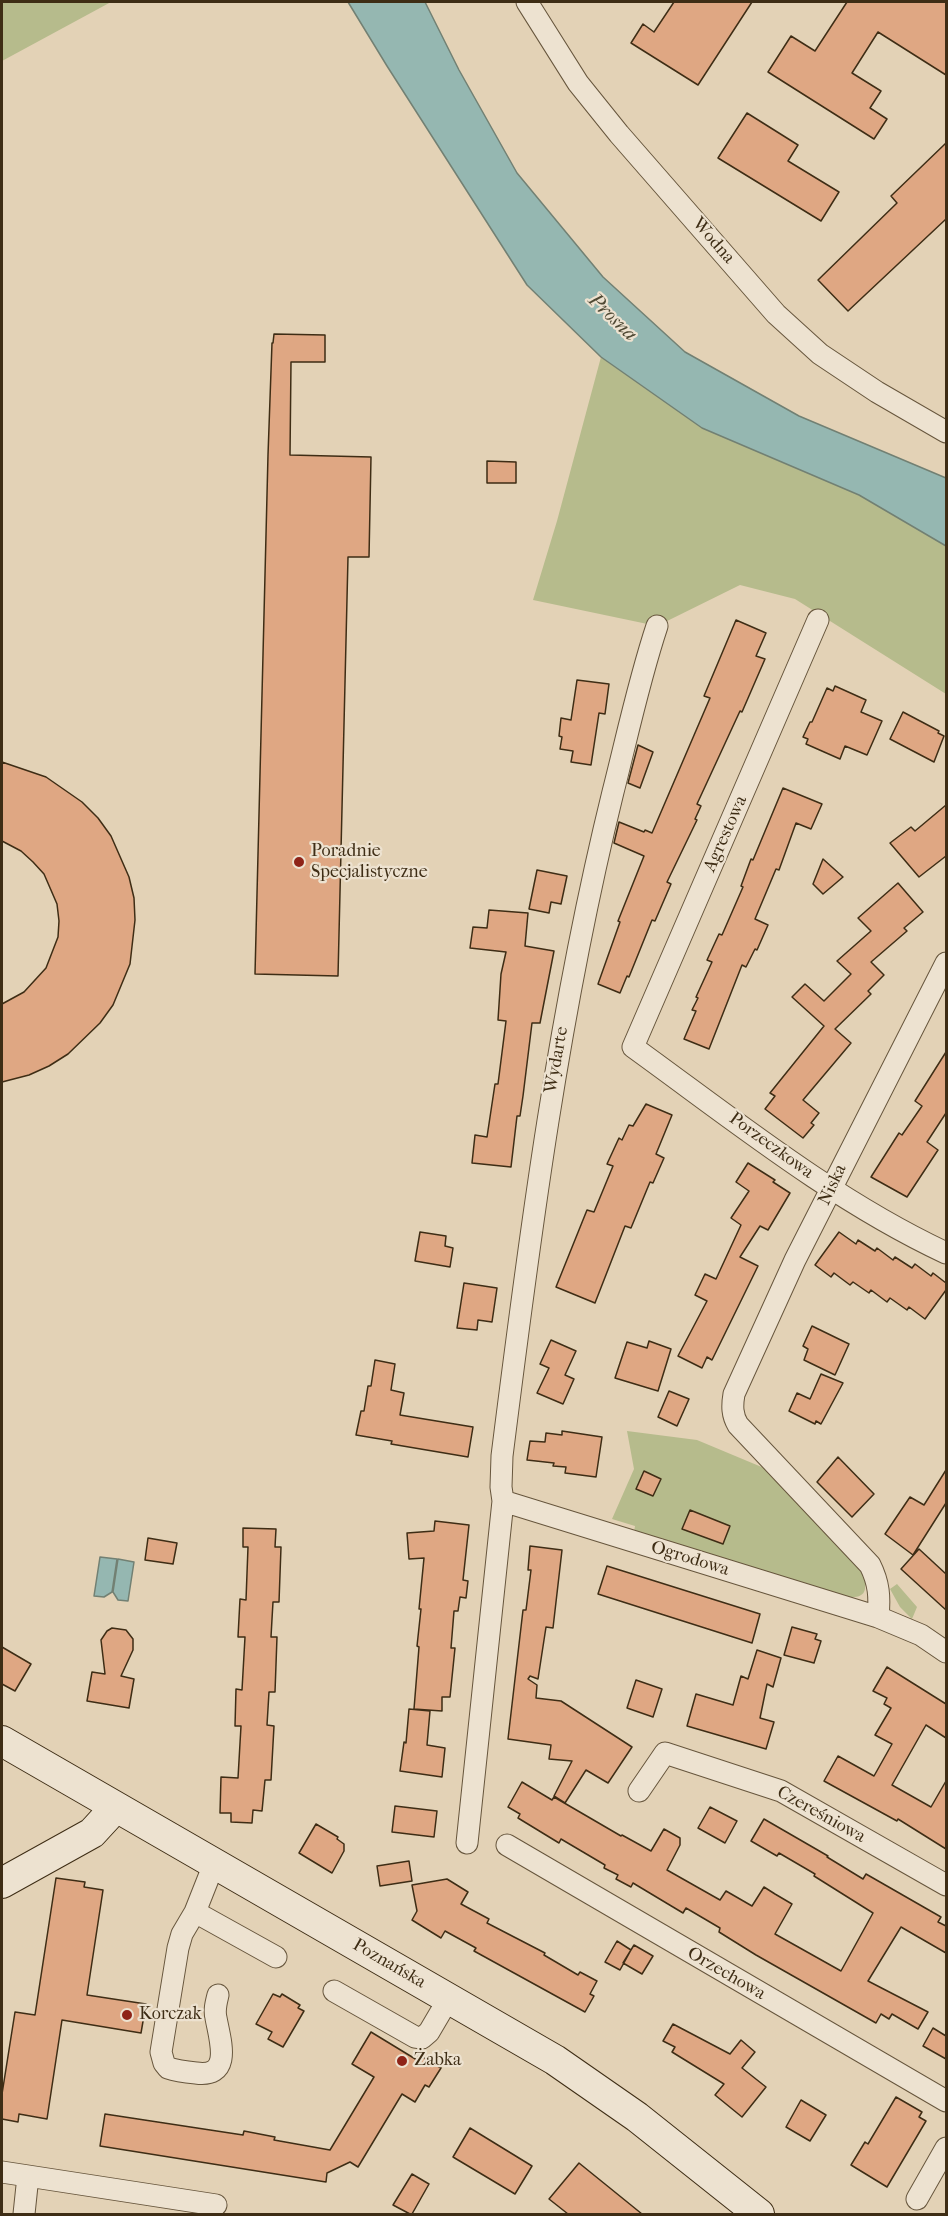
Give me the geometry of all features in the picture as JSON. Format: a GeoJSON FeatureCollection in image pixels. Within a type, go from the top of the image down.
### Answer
{"type":"FeatureCollection","features":[{"type":"Feature","properties":{"kind":"street","name":"Wodna"},"geometry":{"type":"LineString","coordinates":[[527,2],[585,91],[776,314],[820,354],[877,392],[946,432]]}},
{"type":"Feature","properties":{"kind":"street","name":"Agrestowa"},"geometry":{"type":"LineString","coordinates":[[633,1047],[818,620]]}},
{"type":"Feature","properties":{"kind":"street","name":"Wydarte"},"geometry":{"type":"LineString","coordinates":[[503,1501],[501,1471],[503,1444],[552,1086],[600,847],[640,680],[657,626]]}},
{"type":"Feature","properties":{"kind":"street","name":"Niska"},"geometry":{"type":"LineString","coordinates":[[878,1617],[879,1591],[870,1565],[738,1425],[732,1412],[734,1394],[771,1311],[946,963]]}},
{"type":"Feature","properties":{"kind":"street","name":"Porzeczkowa"},"geometry":{"type":"LineString","coordinates":[[633,1047],[832,1190],[902,1232],[946,1253]]}},
{"type":"Feature","properties":{"kind":"street","name":"Ogrodowa"},"geometry":{"type":"LineString","coordinates":[[503,1501],[878,1617],[921,1635],[946,1652]]}},
{"type":"Feature","properties":{"kind":"street"},"geometry":{"type":"LineString","coordinates":[[468,1843],[503,1501]]}},
{"type":"Feature","properties":{"kind":"street","name":"Poznańska"},"geometry":{"type":"LineString","coordinates":[[2,1741],[555,2060],[604,2093],[759,2214]]}},
{"type":"Feature","properties":{"kind":"street","name":"Czereśniowa"},"geometry":{"type":"LineString","coordinates":[[639,1791],[664,1752],[781,1791],[946,1885]]}},
{"type":"Feature","properties":{"kind":"street"},"geometry":{"type":"LineString","coordinates":[[2,1883],[92,1833],[115,1808]]}},
{"type":"Feature","properties":{"kind":"street","name":"Orzechowa"},"geometry":{"type":"LineString","coordinates":[[507,1845],[946,2101]]}},
{"type":"Feature","properties":{"kind":"street"},"geometry":{"type":"LineString","coordinates":[[214,1864],[195,1912],[182,1934],[178,1948],[161,2052],[168,2068],[207,2075],[213,2073],[217,2068],[222,2048],[216,2017],[218,1995]]}},
{"type":"Feature","properties":{"kind":"street"},"geometry":{"type":"LineString","coordinates":[[195,1912],[276,1957]]}},
{"type":"Feature","properties":{"kind":"street"},"geometry":{"type":"LineString","coordinates":[[334,1991],[415,2037],[422,2038],[429,2032],[449,1998]]}},
{"type":"Feature","properties":{"kind":"street"},"geometry":{"type":"LineString","coordinates":[[917,2199],[946,2148]]}},
{"type":"Feature","properties":{"kind":"street"},"geometry":{"type":"LineString","coordinates":[[2,2172],[216,2205]]}},
{"type":"Feature","properties":{"kind":"street"},"geometry":{"type":"LineString","coordinates":[[24,2214],[28,2176]]}},
{"type":"Feature","properties":{"kind":"green space"},"geometry":{"type":"Polygon","coordinates":[[[2,2],[111,2],[2,61],[2,2]]]}},
{"type":"Feature","properties":{"kind":"green space"},"geometry":{"type":"Polygon","coordinates":[[[601,357],[697,424],[859,495],[946,546],[946,694],[795,599],[740,585],[657,626],[533,600],[557,521],[601,357]]]}},
{"type":"Feature","properties":{"kind":"green space"},"geometry":{"type":"Polygon","coordinates":[[[627,1431],[697,1440],[764,1468],[863,1572],[865,1587],[862,1594],[847,1597],[634,1532],[635,1526],[612,1519],[634,1469],[627,1431]]]}},
{"type":"Feature","properties":{"kind":"green space"},"geometry":{"type":"Polygon","coordinates":[[[897,1584],[917,1607],[912,1619],[900,1607],[890,1589],[897,1584]]]}},
{"type":"Feature","properties":{"kind":"water","name":"Prosna"},"geometry":{"type":"Polygon","coordinates":[[[348,2],[425,2],[459,70],[517,173],[603,277],[685,352],[799,416],[946,478],[946,546],[859,495],[702,428],[601,357],[527,285],[348,2]]]}},
{"type":"Feature","properties":{"kind":"water"},"geometry":{"type":"Polygon","coordinates":[[[100,1557],[117,1559],[112,1592],[104,1597],[94,1596],[100,1557]]]}},
{"type":"Feature","properties":{"kind":"water"},"geometry":{"type":"Polygon","coordinates":[[[118,1559],[134,1562],[128,1601],[118,1600],[113,1592],[118,1559]]]}},
{"type":"Feature","properties":{"kind":"building"},"geometry":{"type":"Polygon","coordinates":[[[674,2],[752,2],[698,85],[631,43],[643,24],[654,32],[674,2]]]}},
{"type":"Feature","properties":{"kind":"building"},"geometry":{"type":"Polygon","coordinates":[[[847,2],[946,2],[946,75],[878,32],[852,73],[881,91],[870,108],[887,119],[874,139],[768,72],[791,36],[815,51],[847,2]]]}},
{"type":"Feature","properties":{"kind":"building"},"geometry":{"type":"Polygon","coordinates":[[[747,113],[798,145],[788,161],[839,192],[821,221],[718,158],[747,113]]]}},
{"type":"Feature","properties":{"kind":"building"},"geometry":{"type":"Polygon","coordinates":[[[946,143],[946,219],[848,311],[818,280],[897,203],[891,196],[946,143]]]}},
{"type":"Feature","properties":{"kind":"building","name":"Poradnie Specjalistyczne"},"geometry":{"type":"Polygon","coordinates":[[[274,334],[325,335],[325,362],[291,362],[290,455],[371,457],[369,557],[348,557],[338,976],[255,974],[268,455],[274,334]]]}},
{"type":"Feature","properties":{"kind":"building"},"geometry":{"type":"Polygon","coordinates":[[[487,461],[516,462],[516,483],[487,483],[487,461]]]}},
{"type":"Feature","properties":{"kind":"building"},"geometry":{"type":"Polygon","coordinates":[[[736,620],[766,633],[756,656],[765,659],[697,804],[701,806],[695,819],[697,820],[667,882],[671,884],[655,921],[652,920],[629,977],[627,976],[620,993],[598,984],[620,922],[618,921],[644,856],[614,843],[619,822],[652,833],[710,698],[704,696],[736,620]]]}},
{"type":"Feature","properties":{"kind":"building"},"geometry":{"type":"Polygon","coordinates":[[[577,680],[609,684],[605,714],[599,713],[591,765],[571,762],[573,751],[560,749],[561,718],[571,720],[577,680]]]}},
{"type":"Feature","properties":{"kind":"building"},"geometry":{"type":"Polygon","coordinates":[[[835,686],[866,700],[861,712],[882,721],[867,755],[845,746],[840,759],[806,744],[808,739],[803,737],[827,688],[833,691],[835,686]]]}},
{"type":"Feature","properties":{"kind":"building"},"geometry":{"type":"Polygon","coordinates":[[[903,712],[944,736],[934,762],[890,739],[903,712]]]}},
{"type":"Feature","properties":{"kind":"building"},"geometry":{"type":"Polygon","coordinates":[[[638,745],[653,752],[640,788],[628,783],[638,745]]]}},
{"type":"Feature","properties":{"kind":"building"},"geometry":{"type":"Polygon","coordinates":[[[2,762],[46,777],[82,802],[98,818],[111,836],[129,877],[134,898],[135,920],[130,964],[113,1005],[100,1023],[68,1054],[49,1066],[29,1075],[2,1082],[2,1004],[24,992],[46,968],[58,937],[59,921],[57,904],[44,874],[21,851],[2,841],[2,762]]]}},
{"type":"Feature","properties":{"kind":"building"},"geometry":{"type":"Polygon","coordinates":[[[783,788],[822,804],[811,829],[796,823],[779,870],[776,869],[755,919],[768,925],[757,950],[755,949],[746,967],[742,965],[709,1049],[684,1039],[696,1011],[692,1010],[712,962],[707,960],[719,934],[722,935],[743,887],[741,886],[751,859],[753,860],[783,788]]]}},
{"type":"Feature","properties":{"kind":"building"},"geometry":{"type":"Polygon","coordinates":[[[946,805],[946,856],[919,877],[890,843],[911,827],[915,831],[946,805]]]}},
{"type":"Feature","properties":{"kind":"building"},"geometry":{"type":"Polygon","coordinates":[[[823,859],[843,877],[823,894],[813,884],[823,859]]]}},
{"type":"Feature","properties":{"kind":"building"},"geometry":{"type":"Polygon","coordinates":[[[537,870],[567,876],[561,904],[551,902],[549,913],[529,909],[537,870]]]}},
{"type":"Feature","properties":{"kind":"building"},"geometry":{"type":"Polygon","coordinates":[[[898,883],[923,912],[904,928],[907,931],[871,962],[884,975],[868,991],[871,994],[835,1029],[851,1043],[803,1100],[819,1113],[811,1123],[814,1125],[803,1138],[765,1109],[775,1096],[770,1093],[824,1026],[792,997],[805,984],[824,1001],[851,974],[837,961],[871,931],[858,918],[898,883]]]}},
{"type":"Feature","properties":{"kind":"building"},"geometry":{"type":"Polygon","coordinates":[[[489,910],[528,913],[525,946],[554,951],[540,1023],[532,1023],[511,1167],[472,1163],[475,1135],[487,1137],[495,1084],[498,1084],[506,1021],[498,1020],[501,974],[506,952],[470,948],[473,927],[487,928],[489,910]]]}},
{"type":"Feature","properties":{"kind":"building"},"geometry":{"type":"Polygon","coordinates":[[[946,1052],[946,1113],[927,1142],[938,1150],[907,1197],[871,1177],[899,1133],[902,1135],[922,1106],[915,1101],[946,1052]]]}},
{"type":"Feature","properties":{"kind":"building"},"geometry":{"type":"Polygon","coordinates":[[[646,1104],[672,1115],[656,1154],[664,1158],[653,1183],[650,1182],[631,1228],[625,1226],[595,1303],[556,1287],[587,1210],[594,1212],[613,1166],[607,1164],[619,1138],[622,1140],[629,1125],[633,1126],[646,1104]]]}},
{"type":"Feature","properties":{"kind":"building"},"geometry":{"type":"Polygon","coordinates":[[[748,1163],[775,1180],[773,1182],[790,1193],[768,1230],[760,1226],[740,1257],[758,1266],[712,1360],[707,1357],[702,1368],[678,1356],[707,1301],[695,1295],[705,1274],[716,1279],[741,1225],[731,1218],[749,1191],[736,1182],[748,1163]]]}},
{"type":"Feature","properties":{"kind":"building"},"geometry":{"type":"Polygon","coordinates":[[[420,1232],[446,1236],[445,1246],[453,1248],[450,1267],[415,1261],[420,1232]]]}},
{"type":"Feature","properties":{"kind":"building"},"geometry":{"type":"Polygon","coordinates":[[[839,1232],[856,1244],[858,1240],[875,1251],[877,1248],[893,1260],[895,1257],[912,1268],[915,1264],[931,1276],[933,1273],[946,1283],[946,1290],[925,1319],[909,1307],[907,1310],[890,1298],[887,1302],[871,1290],[869,1293],[853,1282],[850,1285],[834,1273],[831,1277],[815,1265],[839,1232]]]}},
{"type":"Feature","properties":{"kind":"building"},"geometry":{"type":"Polygon","coordinates":[[[464,1283],[497,1288],[492,1322],[478,1320],[477,1330],[457,1328],[464,1283]]]}},
{"type":"Feature","properties":{"kind":"building"},"geometry":{"type":"Polygon","coordinates":[[[812,1326],[849,1344],[835,1375],[804,1360],[808,1349],[803,1346],[812,1326]]]}},
{"type":"Feature","properties":{"kind":"building"},"geometry":{"type":"Polygon","coordinates":[[[551,1340],[576,1351],[565,1375],[574,1379],[563,1404],[537,1393],[549,1368],[540,1364],[551,1340]]]}},
{"type":"Feature","properties":{"kind":"building"},"geometry":{"type":"Polygon","coordinates":[[[649,1341],[671,1349],[658,1391],[615,1378],[627,1342],[647,1348],[649,1341]]]}},
{"type":"Feature","properties":{"kind":"building"},"geometry":{"type":"Polygon","coordinates":[[[375,1360],[395,1364],[391,1390],[404,1393],[400,1415],[473,1427],[468,1457],[391,1444],[392,1441],[356,1435],[361,1411],[364,1411],[368,1386],[371,1386],[375,1360]]]}},
{"type":"Feature","properties":{"kind":"building"},"geometry":{"type":"Polygon","coordinates":[[[821,1374],[843,1383],[821,1424],[816,1421],[815,1424],[789,1411],[797,1393],[810,1399],[821,1374]]]}},
{"type":"Feature","properties":{"kind":"building"},"geometry":{"type":"Polygon","coordinates":[[[669,1391],[689,1399],[677,1426],[658,1417],[669,1391]]]}},
{"type":"Feature","properties":{"kind":"building"},"geometry":{"type":"Polygon","coordinates":[[[562,1431],[602,1437],[596,1477],[565,1473],[566,1467],[553,1466],[554,1463],[527,1460],[530,1441],[545,1442],[546,1433],[562,1435],[562,1431]]]}},
{"type":"Feature","properties":{"kind":"building"},"geometry":{"type":"Polygon","coordinates":[[[838,1457],[874,1494],[852,1517],[817,1482],[838,1457]]]}},
{"type":"Feature","properties":{"kind":"building"},"geometry":{"type":"Polygon","coordinates":[[[946,1470],[946,1503],[913,1555],[885,1534],[910,1497],[924,1505],[946,1470]]]}},
{"type":"Feature","properties":{"kind":"building"},"geometry":{"type":"Polygon","coordinates":[[[644,1471],[661,1479],[653,1496],[636,1489],[644,1471]]]}},
{"type":"Feature","properties":{"kind":"building"},"geometry":{"type":"Polygon","coordinates":[[[690,1510],[730,1526],[723,1544],[682,1529],[690,1510]]]}},
{"type":"Feature","properties":{"kind":"building"},"geometry":{"type":"Polygon","coordinates":[[[435,1521],[469,1525],[463,1580],[468,1581],[466,1598],[460,1597],[458,1611],[454,1611],[451,1648],[455,1648],[450,1697],[442,1697],[442,1711],[414,1709],[424,1558],[409,1559],[407,1533],[434,1531],[435,1521]]]}},
{"type":"Feature","properties":{"kind":"building"},"geometry":{"type":"Polygon","coordinates":[[[243,1528],[276,1529],[275,1547],[281,1547],[279,1602],[273,1602],[271,1637],[277,1637],[275,1692],[269,1692],[267,1725],[274,1726],[271,1780],[265,1780],[262,1811],[253,1810],[252,1823],[231,1822],[231,1813],[220,1813],[221,1777],[238,1778],[241,1726],[235,1726],[236,1689],[242,1690],[245,1637],[238,1637],[240,1599],[246,1600],[248,1547],[243,1547],[243,1528]]]}},
{"type":"Feature","properties":{"kind":"building"},"geometry":{"type":"Polygon","coordinates":[[[148,1538],[177,1543],[173,1564],[145,1560],[148,1538]]]}},
{"type":"Feature","properties":{"kind":"building"},"geometry":{"type":"Polygon","coordinates":[[[530,1546],[562,1550],[553,1628],[546,1627],[538,1679],[530,1676],[528,1679],[537,1685],[536,1698],[561,1701],[632,1747],[608,1783],[586,1770],[565,1803],[554,1796],[572,1761],[549,1759],[551,1745],[508,1739],[523,1610],[526,1610],[531,1570],[528,1570],[530,1546]]]}},
{"type":"Feature","properties":{"kind":"building"},"geometry":{"type":"Polygon","coordinates":[[[919,1549],[946,1574],[946,1610],[901,1569],[919,1549]]]}},
{"type":"Feature","properties":{"kind":"building"},"geometry":{"type":"Polygon","coordinates":[[[607,1566],[760,1614],[752,1643],[598,1594],[607,1566]]]}},
{"type":"Feature","properties":{"kind":"building"},"geometry":{"type":"Polygon","coordinates":[[[792,1627],[817,1634],[815,1639],[821,1641],[814,1663],[784,1655],[792,1627]]]}},
{"type":"Feature","properties":{"kind":"building"},"geometry":{"type":"Polygon","coordinates":[[[112,1628],[126,1630],[133,1639],[133,1650],[121,1676],[134,1679],[129,1708],[87,1701],[92,1672],[105,1674],[101,1640],[112,1628]]]}},
{"type":"Feature","properties":{"kind":"building"},"geometry":{"type":"Polygon","coordinates":[[[2,1647],[31,1664],[15,1691],[2,1684],[2,1647]]]}},
{"type":"Feature","properties":{"kind":"building"},"geometry":{"type":"Polygon","coordinates":[[[757,1650],[781,1658],[773,1687],[767,1684],[760,1718],[774,1722],[766,1749],[687,1726],[696,1694],[733,1705],[741,1676],[748,1679],[757,1650]]]}},
{"type":"Feature","properties":{"kind":"building"},"geometry":{"type":"Polygon","coordinates":[[[887,1667],[946,1704],[946,1738],[926,1725],[892,1785],[931,1807],[946,1781],[946,1849],[898,1819],[897,1821],[824,1781],[838,1756],[874,1776],[892,1744],[875,1735],[891,1708],[884,1704],[887,1698],[873,1691],[887,1667]]]}},
{"type":"Feature","properties":{"kind":"building"},"geometry":{"type":"Polygon","coordinates":[[[636,1680],[662,1689],[653,1717],[627,1708],[636,1680]]]}},
{"type":"Feature","properties":{"kind":"building"},"geometry":{"type":"Polygon","coordinates":[[[409,1709],[430,1711],[427,1745],[445,1748],[442,1777],[400,1771],[404,1742],[406,1743],[409,1709]]]}},
{"type":"Feature","properties":{"kind":"building"},"geometry":{"type":"Polygon","coordinates":[[[522,1782],[552,1800],[554,1797],[651,1851],[664,1829],[680,1838],[680,1845],[667,1870],[720,1900],[726,1891],[752,1906],[764,1887],[792,1904],[775,1934],[841,1971],[873,1913],[814,1876],[815,1874],[779,1853],[777,1856],[751,1841],[764,1819],[863,1879],[866,1874],[941,1917],[938,1922],[946,1926],[946,1953],[901,1927],[868,1981],[928,2012],[918,2029],[892,2014],[889,2019],[881,2014],[876,2023],[756,1955],[719,1932],[720,1928],[686,1908],[683,1913],[633,1883],[631,1887],[616,1879],[618,1875],[604,1868],[605,1865],[561,1839],[559,1843],[518,1818],[520,1814],[508,1807],[522,1782]]]}},
{"type":"Feature","properties":{"kind":"building"},"geometry":{"type":"Polygon","coordinates":[[[395,1806],[437,1811],[434,1837],[392,1832],[395,1806]]]}},
{"type":"Feature","properties":{"kind":"building"},"geometry":{"type":"Polygon","coordinates":[[[710,1807],[737,1821],[725,1843],[698,1828],[710,1807]]]}},
{"type":"Feature","properties":{"kind":"building"},"geometry":{"type":"Polygon","coordinates":[[[316,1824],[338,1837],[337,1839],[344,1844],[344,1851],[332,1873],[299,1853],[316,1824]]]}},
{"type":"Feature","properties":{"kind":"building"},"geometry":{"type":"Polygon","coordinates":[[[409,1861],[412,1881],[380,1886],[377,1866],[409,1861]]]}},
{"type":"Feature","properties":{"kind":"building"},"geometry":{"type":"Polygon","coordinates":[[[56,1878],[85,1882],[84,1887],[103,1890],[87,1995],[146,2004],[141,2033],[62,2020],[47,2119],[19,2114],[18,2122],[2,2119],[2,2094],[15,2012],[35,2015],[56,1878]]]}},
{"type":"Feature","properties":{"kind":"building"},"geometry":{"type":"Polygon","coordinates":[[[447,1879],[468,1892],[461,1904],[489,1919],[487,1923],[545,1953],[544,1955],[578,1975],[580,1972],[597,1981],[590,1994],[594,1996],[585,2012],[474,1951],[476,1948],[445,1931],[441,1938],[412,1920],[417,1911],[412,1885],[447,1879]]]}},
{"type":"Feature","properties":{"kind":"building"},"geometry":{"type":"Polygon","coordinates":[[[617,1941],[631,1950],[620,1970],[605,1962],[617,1941]]]}},
{"type":"Feature","properties":{"kind":"building"},"geometry":{"type":"Polygon","coordinates":[[[634,1945],[653,1956],[642,1974],[623,1963],[634,1945]]]}},
{"type":"Feature","properties":{"kind":"building"},"geometry":{"type":"Polygon","coordinates":[[[273,1994],[280,1997],[282,1994],[300,2005],[298,2008],[304,2011],[283,2047],[268,2039],[272,2032],[256,2024],[273,1994]]]}},
{"type":"Feature","properties":{"kind":"building"},"geometry":{"type":"Polygon","coordinates":[[[673,2024],[730,2054],[741,2040],[755,2052],[742,2068],[766,2087],[742,2117],[715,2095],[724,2084],[672,2052],[675,2047],[663,2041],[673,2024]]]}},
{"type":"Feature","properties":{"kind":"building"},"geometry":{"type":"Polygon","coordinates":[[[933,2028],[946,2036],[946,2059],[923,2046],[933,2028]]]}},
{"type":"Feature","properties":{"kind":"building"},"geometry":{"type":"Polygon","coordinates":[[[371,2032],[417,2060],[419,2055],[441,2068],[429,2087],[425,2085],[415,2102],[402,2094],[358,2167],[350,2162],[327,2173],[326,2182],[100,2146],[105,2114],[243,2135],[244,2131],[275,2137],[274,2140],[330,2150],[374,2077],[352,2064],[371,2032]]]}},
{"type":"Feature","properties":{"kind":"building"},"geometry":{"type":"Polygon","coordinates":[[[896,2097],[922,2112],[919,2117],[926,2121],[887,2187],[851,2165],[865,2142],[868,2144],[896,2097]]]}},
{"type":"Feature","properties":{"kind":"building"},"geometry":{"type":"Polygon","coordinates":[[[801,2100],[826,2115],[810,2141],[786,2127],[801,2100]]]}},
{"type":"Feature","properties":{"kind":"building"},"geometry":{"type":"Polygon","coordinates":[[[470,2128],[532,2166],[515,2194],[453,2157],[470,2128]]]}},
{"type":"Feature","properties":{"kind":"building"},"geometry":{"type":"Polygon","coordinates":[[[579,2163],[642,2214],[568,2214],[549,2199],[579,2163]]]}},
{"type":"Feature","properties":{"kind":"building"},"geometry":{"type":"Polygon","coordinates":[[[412,2174],[429,2184],[410,2214],[393,2205],[412,2174]]]}},
{"type":"Feature","properties":{"kind":"place","name":"Poradnie Specjalistyczne"},"geometry":{"type":"Point","coordinates":[299,862]}},
{"type":"Feature","properties":{"kind":"place","name":"Korczak"},"geometry":{"type":"Point","coordinates":[127,2015]}},
{"type":"Feature","properties":{"kind":"place","name":"Żabka"},"geometry":{"type":"Point","coordinates":[402,2061]}}]}
